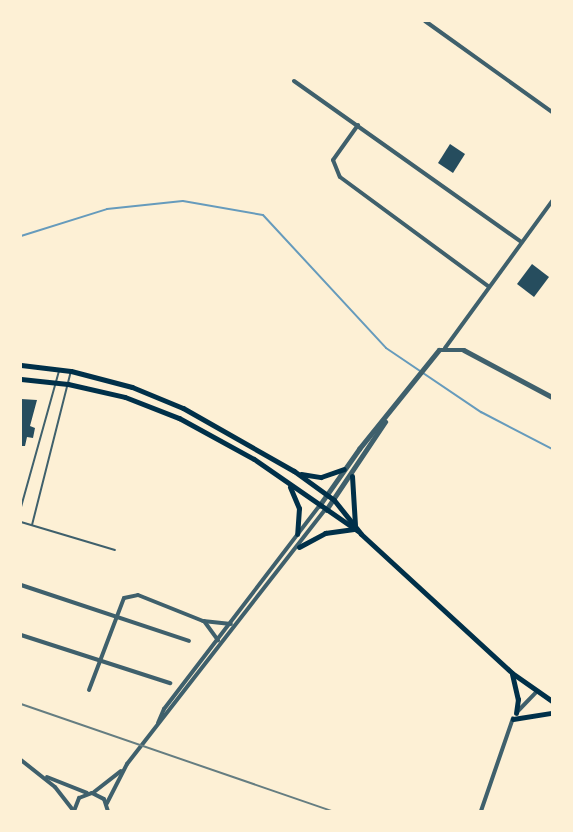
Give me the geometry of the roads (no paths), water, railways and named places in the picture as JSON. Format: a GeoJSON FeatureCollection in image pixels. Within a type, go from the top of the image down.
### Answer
{"type":"FeatureCollection","features":[{"type":"Feature","properties":{"kind":"main road"},"geometry":{"type":"LineString","coordinates":[[21,365],[71,371],[132,387],[183,408],[294,471],[334,500],[354,527]]}},
{"type":"Feature","properties":{"kind":"main road"},"geometry":{"type":"LineString","coordinates":[[21,379],[68,384],[125,397],[179,418],[254,459],[319,506],[354,527],[512,673],[536,692],[552,701]]}},
{"type":"Feature","properties":{"kind":"main road"},"geometry":{"type":"LineString","coordinates":[[294,471],[313,477],[344,469]]}},
{"type":"Feature","properties":{"kind":"main road"},"geometry":{"type":"LineString","coordinates":[[352,476],[354,527]]}},
{"type":"Feature","properties":{"kind":"main road"},"geometry":{"type":"LineString","coordinates":[[288,484],[299,508],[297,534]]}},
{"type":"Feature","properties":{"kind":"main road"},"geometry":{"type":"LineString","coordinates":[[299,547],[325,533],[354,527]]}},
{"type":"Feature","properties":{"kind":"main road"},"geometry":{"type":"LineString","coordinates":[[512,673],[518,699],[515,716],[552,713]]}},
{"type":"Feature","properties":{"kind":"street"},"geometry":{"type":"LineString","coordinates":[[425,21],[552,112]]}},
{"type":"Feature","properties":{"kind":"street"},"geometry":{"type":"LineString","coordinates":[[294,81],[521,242]]}},
{"type":"Feature","properties":{"kind":"street"},"geometry":{"type":"LineString","coordinates":[[358,125],[333,160],[335,171],[488,286]]}},
{"type":"Feature","properties":{"kind":"street"},"geometry":{"type":"LineString","coordinates":[[156,727],[164,710],[231,624],[344,469],[428,365],[445,348],[552,201]]}},
{"type":"Feature","properties":{"kind":"street"},"geometry":{"type":"LineString","coordinates":[[445,348],[464,350],[552,397]]}},
{"type":"Feature","properties":{"kind":"street"},"geometry":{"type":"LineString","coordinates":[[21,760],[41,774],[74,811],[79,798],[108,784],[127,764],[299,547],[352,476],[391,412]]}},
{"type":"Feature","properties":{"kind":"street"},"geometry":{"type":"LineString","coordinates":[[21,585],[189,641]]}},
{"type":"Feature","properties":{"kind":"street"},"geometry":{"type":"LineString","coordinates":[[89,690],[124,598],[138,595],[203,621],[231,624]]}},
{"type":"Feature","properties":{"kind":"street"},"geometry":{"type":"LineString","coordinates":[[203,621],[218,640]]}},
{"type":"Feature","properties":{"kind":"street"},"geometry":{"type":"LineString","coordinates":[[21,635],[170,683]]}},
{"type":"Feature","properties":{"kind":"street"},"geometry":{"type":"LineString","coordinates":[[481,811],[515,716],[536,692]]}},
{"type":"Feature","properties":{"kind":"street"},"geometry":{"type":"LineString","coordinates":[[41,774],[90,793],[109,808],[127,764]]}},
{"type":"Feature","properties":{"kind":"lane"},"geometry":{"type":"LineString","coordinates":[[21,507],[59,369]]}},
{"type":"Feature","properties":{"kind":"lane"},"geometry":{"type":"LineString","coordinates":[[32,525],[71,371]]}},
{"type":"Feature","properties":{"kind":"lane"},"geometry":{"type":"LineString","coordinates":[[21,522],[115,550]]}},
{"type":"Feature","properties":{"kind":"waterway"},"geometry":{"type":"LineString","coordinates":[[21,236],[107,209],[183,201],[263,215],[386,348],[481,412],[552,449]]}},
{"type":"Feature","properties":{"kind":"railway"},"geometry":{"type":"LineString","coordinates":[[21,704],[332,811]]}}]}
